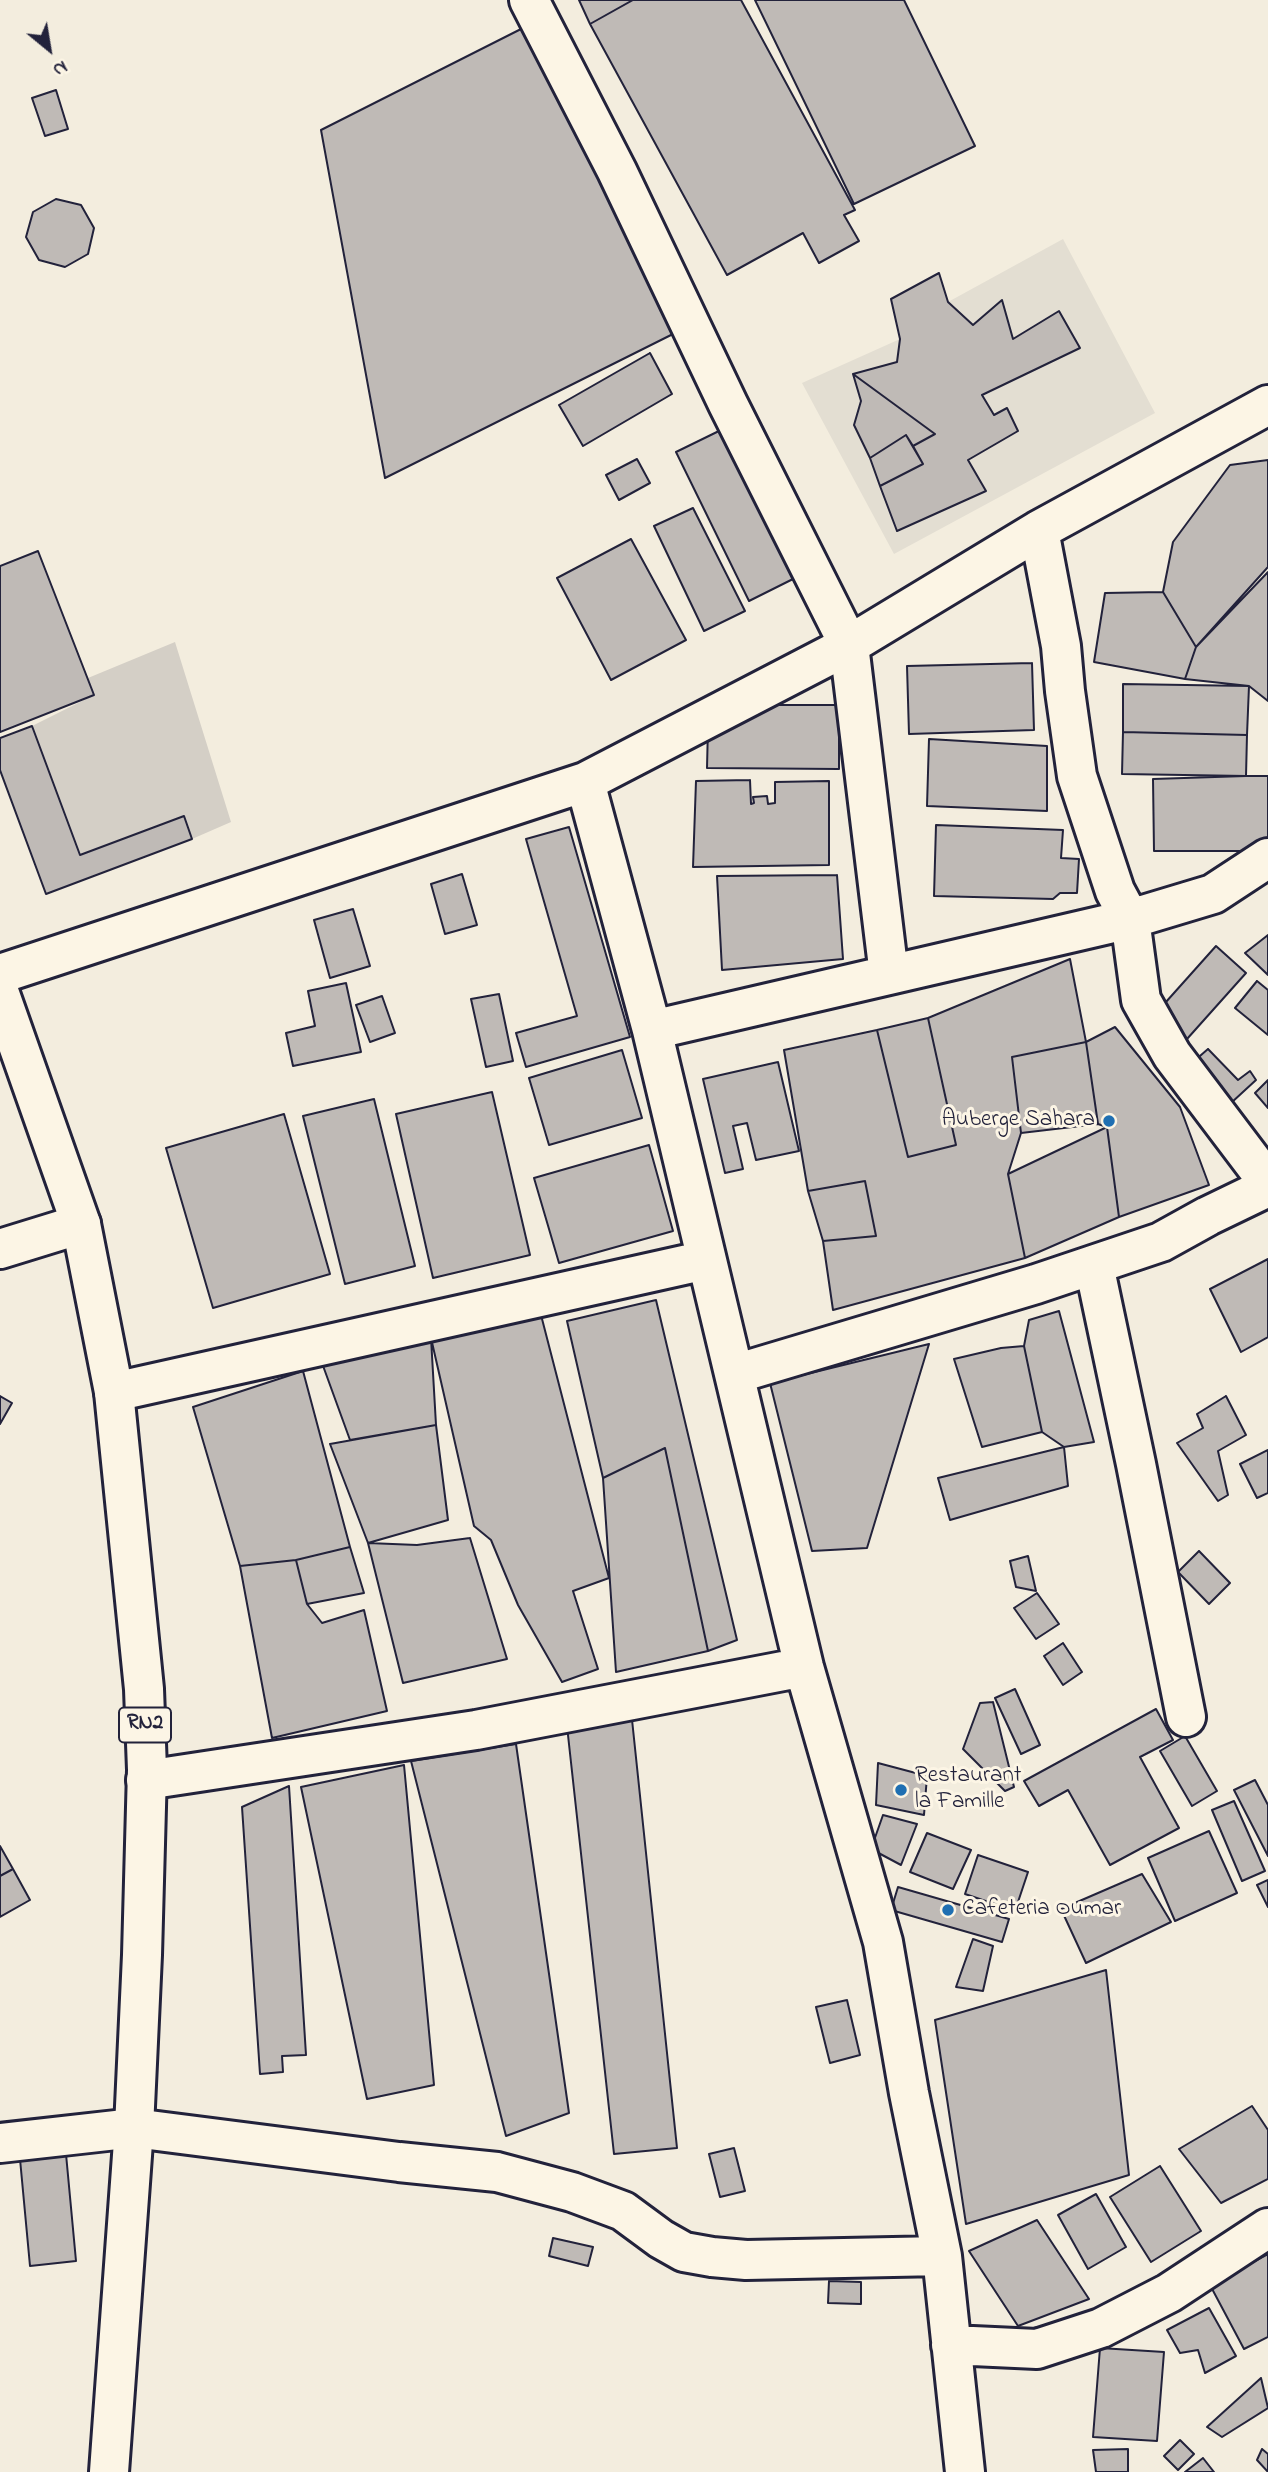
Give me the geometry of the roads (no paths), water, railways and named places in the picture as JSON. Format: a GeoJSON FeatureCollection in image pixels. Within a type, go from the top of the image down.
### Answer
{"type":"FeatureCollection","features":[{"type":"Feature","properties":{"kind":"main road"},"geometry":{"type":"LineString","coordinates":[[530,0],[617,171],[728,404],[849,645],[889,975]]}},
{"type":"Feature","properties":{"kind":"main road"},"geometry":{"type":"LineString","coordinates":[[0,974],[585,782],[849,645],[1039,530],[1268,405]]}},
{"type":"Feature","properties":{"kind":"main road"},"geometry":{"type":"LineString","coordinates":[[735,1374],[1094,1265],[1161,1242],[1268,1184],[1172,1055],[1141,1000],[1130,919],[1115,891],[1077,776],[1061,646],[1039,530]]}},
{"type":"Feature","properties":{"kind":"main road"},"geometry":{"type":"LineString","coordinates":[[585,782],[652,1030],[804,1667],[883,1942],[909,2093],[942,2256],[965,2472]]}},
{"type":"Feature","properties":{"kind":"main road"},"geometry":{"type":"LineString","coordinates":[[652,1030],[1130,919],[1213,894],[1268,858]]}},
{"type":"Feature","properties":{"kind":"main road","name":"RN2"},"geometry":{"type":"LineString","coordinates":[[0,995],[81,1224],[114,1392],[144,1689],[146,1780],[142,1955],[134,2128],[109,2472]]}},
{"type":"Feature","properties":{"kind":"main road"},"geometry":{"type":"LineString","coordinates":[[0,1250],[81,1224]]}},
{"type":"Feature","properties":{"kind":"main road"},"geometry":{"type":"LineString","coordinates":[[114,1392],[706,1261]]}},
{"type":"Feature","properties":{"kind":"main road"},"geometry":{"type":"LineString","coordinates":[[1094,1265],[1185,1717]]}},
{"type":"Feature","properties":{"kind":"main road"},"geometry":{"type":"LineString","coordinates":[[146,1780],[476,1730],[804,1667]]}},
{"type":"Feature","properties":{"kind":"main road"},"geometry":{"type":"LineString","coordinates":[[0,2143],[134,2128],[497,2172],[572,2192],[623,2211],[684,2252],[712,2257],[746,2260],[942,2256]]}},
{"type":"Feature","properties":{"kind":"main road"},"geometry":{"type":"LineString","coordinates":[[951,2345],[1037,2349],[1101,2328],[1169,2293],[1268,2228]]}},
{"type":"Feature","properties":{"kind":"place","name":"Auberge Sahara"},"geometry":{"type":"Point","coordinates":[1109,1121]}},
{"type":"Feature","properties":{"kind":"place","name":"Restaurant la Famille"},"geometry":{"type":"Point","coordinates":[901,1790]}},
{"type":"Feature","properties":{"kind":"place","name":"Cafeteria Oumar"},"geometry":{"type":"Point","coordinates":[948,1910]}}]}
